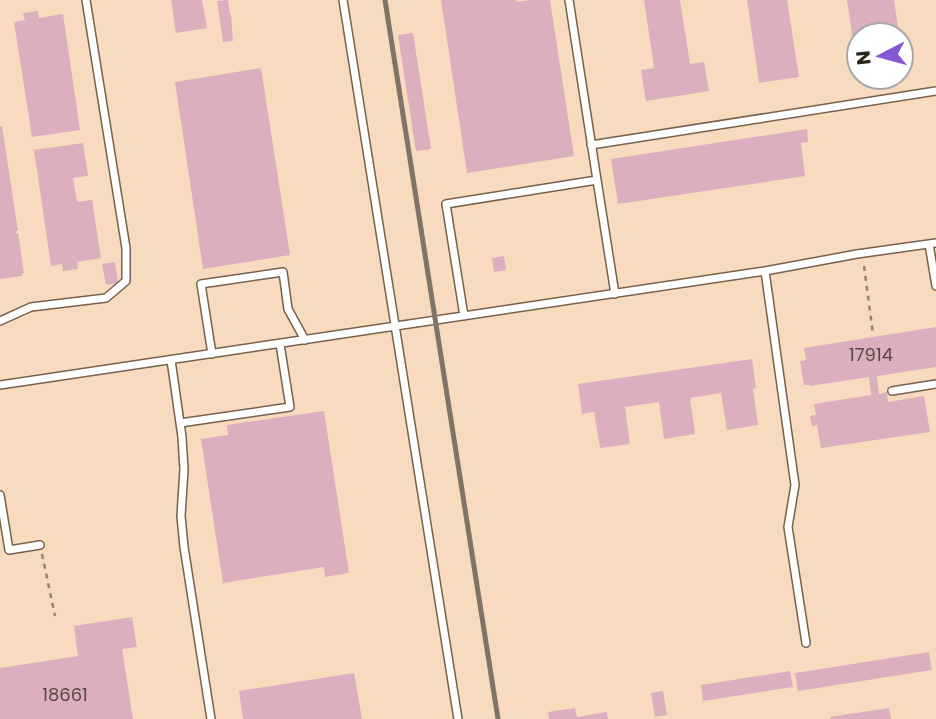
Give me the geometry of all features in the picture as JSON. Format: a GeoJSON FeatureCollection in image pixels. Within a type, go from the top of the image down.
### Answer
{"type":"FeatureCollection","features":[{"type":"Feature","properties":{"kind":"lane"},"geometry":{"type":"LineString","coordinates":[[0,321],[31,307],[106,298],[126,281],[126,248],[86,0]]}},
{"type":"Feature","properties":{"kind":"lane"},"geometry":{"type":"LineString","coordinates":[[343,0],[458,719]]}},
{"type":"Feature","properties":{"kind":"lane"},"geometry":{"type":"LineString","coordinates":[[569,0],[615,294]]}},
{"type":"Feature","properties":{"kind":"lane"},"geometry":{"type":"LineString","coordinates":[[591,145],[936,91]]}},
{"type":"Feature","properties":{"kind":"lane"},"geometry":{"type":"LineString","coordinates":[[464,316],[446,204],[597,180]]}},
{"type":"Feature","properties":{"kind":"lane"},"geometry":{"type":"LineString","coordinates":[[0,383],[615,294],[933,243],[936,285]]}},
{"type":"Feature","properties":{"kind":"lane"},"geometry":{"type":"LineString","coordinates":[[765,271],[795,485],[788,527],[806,643]]}},
{"type":"Feature","properties":{"kind":"lane"},"geometry":{"type":"LineString","coordinates":[[212,354],[201,284],[283,272],[288,309],[304,340]]}},
{"type":"Feature","properties":{"kind":"lane"},"geometry":{"type":"LineString","coordinates":[[180,423],[290,407],[280,344]]}},
{"type":"Feature","properties":{"kind":"lane"},"geometry":{"type":"LineString","coordinates":[[171,360],[184,469],[181,516],[184,547],[211,719]]}},
{"type":"Feature","properties":{"kind":"lane"},"geometry":{"type":"LineString","coordinates":[[892,391],[936,384]]}},
{"type":"Feature","properties":{"kind":"lane"},"geometry":{"type":"LineString","coordinates":[[0,495],[9,550],[40,545]]}},
{"type":"Feature","properties":{"kind":"path"},"geometry":{"type":"LineString","coordinates":[[864,267],[873,334]]}},
{"type":"Feature","properties":{"kind":"path"},"geometry":{"type":"LineString","coordinates":[[40,545],[55,616]]}},
{"type":"Feature","properties":{"kind":"shaded area"},"geometry":{"type":"Polygon","coordinates":[[[0,0],[936,0],[936,719],[0,719],[0,0]]]}},
{"type":"Feature","properties":{"kind":"building"},"geometry":{"type":"Polygon","coordinates":[[[171,0],[202,0],[207,28],[176,33],[171,0]]]}},
{"type":"Feature","properties":{"kind":"building"},"geometry":{"type":"Polygon","coordinates":[[[228,0],[233,41],[223,42],[217,1],[228,0]]]}},
{"type":"Feature","properties":{"kind":"building"},"geometry":{"type":"Polygon","coordinates":[[[441,0],[550,0],[574,156],[467,173],[441,0]]]}},
{"type":"Feature","properties":{"kind":"building"},"geometry":{"type":"Polygon","coordinates":[[[644,0],[680,0],[690,64],[704,62],[709,91],[646,101],[641,70],[654,68],[644,0]]]}},
{"type":"Feature","properties":{"kind":"building"},"geometry":{"type":"Polygon","coordinates":[[[747,0],[787,0],[799,77],[759,83],[747,0]]]}},
{"type":"Feature","properties":{"kind":"building"},"geometry":{"type":"Polygon","coordinates":[[[847,0],[894,0],[897,21],[850,21],[847,0]]]}},
{"type":"Feature","properties":{"kind":"building"},"geometry":{"type":"Polygon","coordinates":[[[38,11],[39,18],[63,14],[80,130],[32,137],[14,22],[25,20],[23,13],[38,11]]]}},
{"type":"Feature","properties":{"kind":"building"},"geometry":{"type":"Polygon","coordinates":[[[413,33],[431,149],[416,151],[398,35],[413,33]]]}},
{"type":"Feature","properties":{"kind":"building"},"geometry":{"type":"Polygon","coordinates":[[[261,68],[290,255],[203,269],[175,82],[261,68]]]}},
{"type":"Feature","properties":{"kind":"building"},"geometry":{"type":"Polygon","coordinates":[[[0,126],[18,231],[15,231],[18,233],[24,273],[22,276],[0,279],[0,126]]]}},
{"type":"Feature","properties":{"kind":"building"},"geometry":{"type":"Polygon","coordinates":[[[807,129],[808,142],[801,143],[805,176],[618,204],[611,159],[807,129]]]}},
{"type":"Feature","properties":{"kind":"building"},"geometry":{"type":"Polygon","coordinates":[[[83,143],[88,176],[73,178],[77,202],[92,200],[101,258],[77,262],[78,269],[63,271],[62,264],[51,266],[34,150],[83,143]]]}},
{"type":"Feature","properties":{"kind":"building"},"geometry":{"type":"Polygon","coordinates":[[[504,256],[506,270],[494,272],[492,258],[504,256]]]}},
{"type":"Feature","properties":{"kind":"building"},"geometry":{"type":"Polygon","coordinates":[[[115,262],[118,283],[106,285],[102,264],[115,262]]]}},
{"type":"Feature","properties":{"kind":"building"},"geometry":{"type":"Polygon","coordinates":[[[936,327],[936,367],[877,376],[879,394],[887,392],[888,402],[924,396],[930,432],[821,448],[817,425],[812,426],[810,416],[816,415],[814,404],[871,395],[869,377],[804,385],[800,361],[806,360],[804,348],[936,327]]]}},
{"type":"Feature","properties":{"kind":"building"},"geometry":{"type":"Polygon","coordinates":[[[752,359],[758,425],[727,430],[721,393],[690,398],[695,434],[664,439],[659,402],[625,407],[630,444],[600,448],[594,412],[582,414],[578,384],[752,359]]]}},
{"type":"Feature","properties":{"kind":"building"},"geometry":{"type":"Polygon","coordinates":[[[324,411],[349,573],[325,577],[324,567],[223,583],[201,439],[228,435],[227,425],[324,411]]]}},
{"type":"Feature","properties":{"kind":"building"},"geometry":{"type":"Polygon","coordinates":[[[132,617],[137,647],[122,649],[133,719],[0,719],[0,668],[78,656],[74,626],[132,617]]]}},
{"type":"Feature","properties":{"kind":"building"},"geometry":{"type":"Polygon","coordinates":[[[929,652],[932,670],[798,691],[795,673],[929,652]]]}},
{"type":"Feature","properties":{"kind":"building"},"geometry":{"type":"Polygon","coordinates":[[[790,671],[793,687],[703,701],[701,685],[790,671]]]}},
{"type":"Feature","properties":{"kind":"building"},"geometry":{"type":"Polygon","coordinates":[[[354,673],[362,719],[243,719],[239,691],[354,673]]]}},
{"type":"Feature","properties":{"kind":"building"},"geometry":{"type":"Polygon","coordinates":[[[663,691],[667,715],[655,717],[651,693],[663,691]]]}},
{"type":"Feature","properties":{"kind":"building"},"geometry":{"type":"Polygon","coordinates":[[[575,708],[577,717],[607,712],[608,719],[549,719],[548,712],[575,708]]]}},
{"type":"Feature","properties":{"kind":"building"},"geometry":{"type":"Polygon","coordinates":[[[889,708],[891,719],[830,719],[830,717],[889,708]]]}},
{"type":"Feature","properties":{"kind":"railway"},"geometry":{"type":"LineString","coordinates":[[385,0],[498,719]]}}]}
